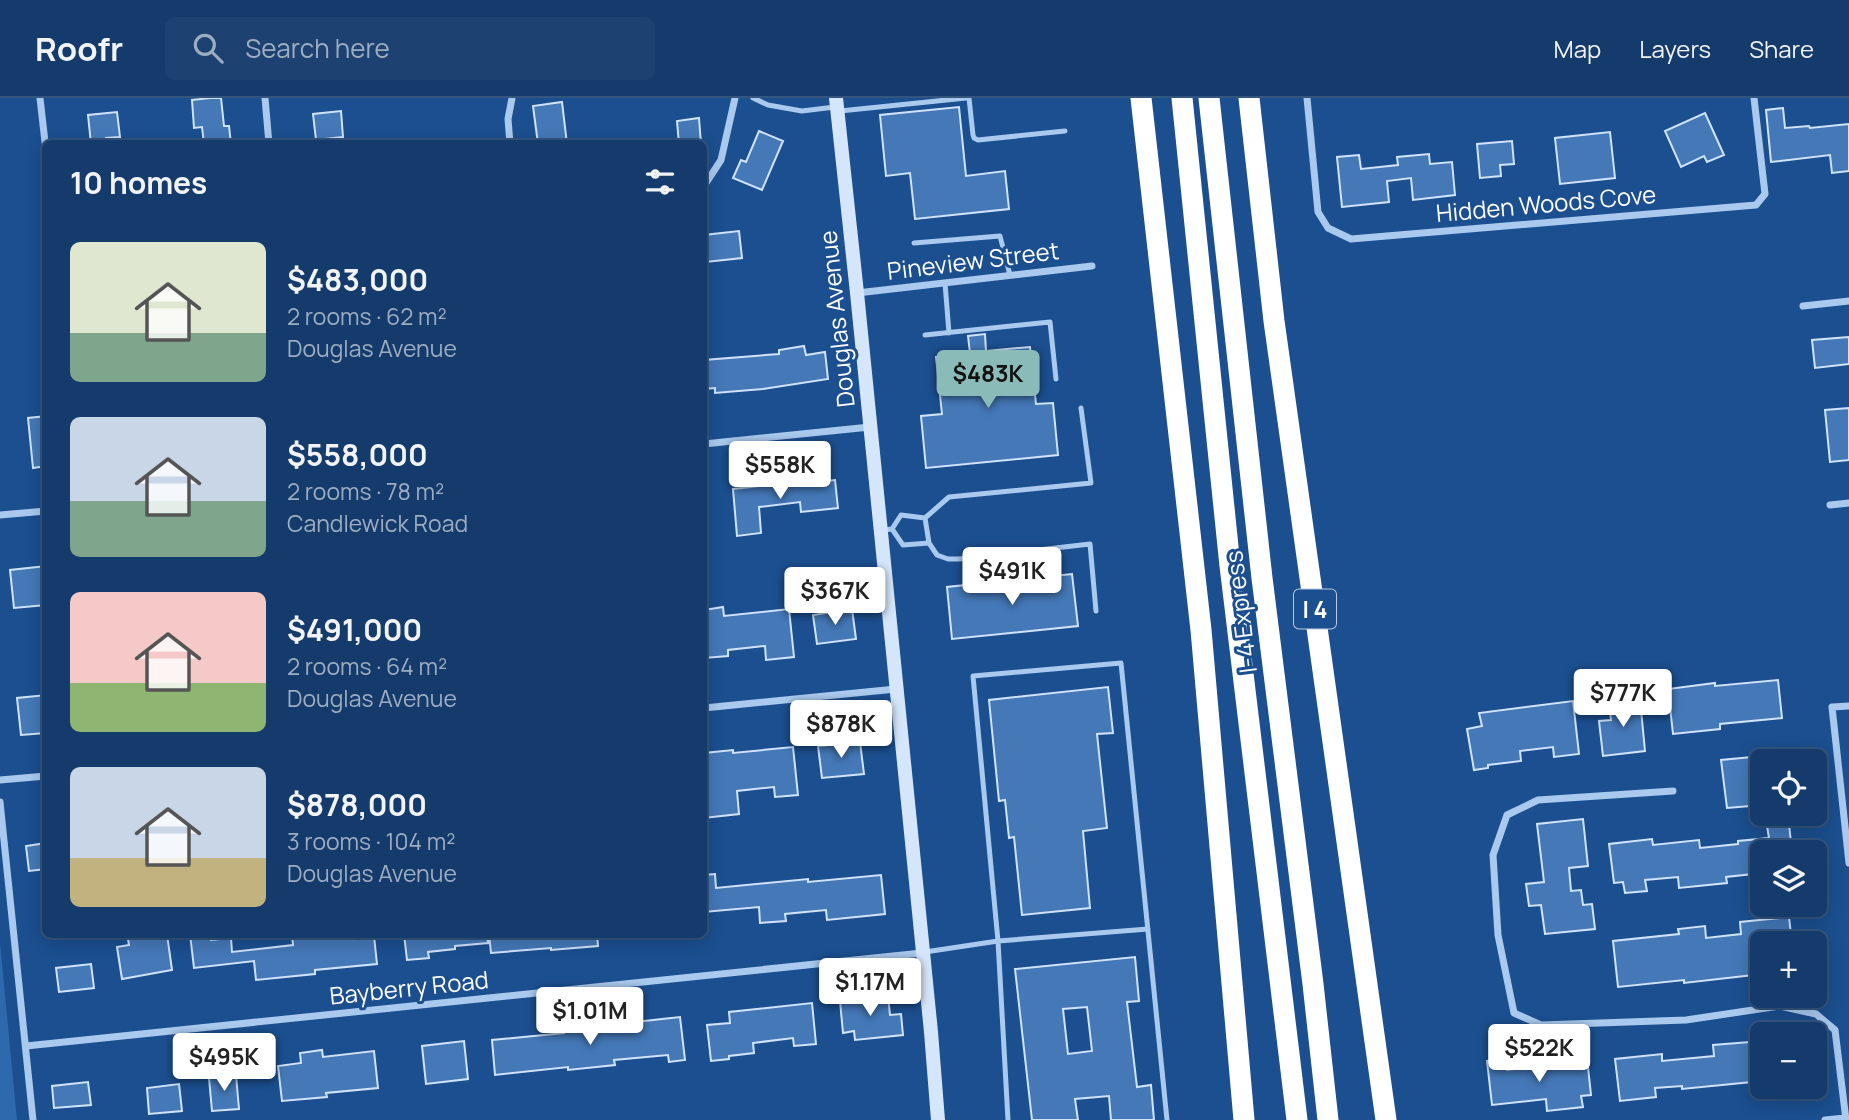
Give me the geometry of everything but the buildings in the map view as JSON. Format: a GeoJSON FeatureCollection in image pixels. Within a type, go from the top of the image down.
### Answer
{"type":"FeatureCollection","features":[{"type":"Feature","properties":{"kind":"highway"},"geometry":{"type":"LineString","coordinates":[[1141,98],[1201,630],[1244,1120]]}},
{"type":"Feature","properties":{"kind":"highway","name":"I-4 Express"},"geometry":{"type":"LineString","coordinates":[[1182,98],[1230,566],[1297,1120]]}},
{"type":"Feature","properties":{"kind":"highway","name":"I-4 Express"},"geometry":{"type":"LineString","coordinates":[[1209,98],[1264,592],[1328,1120]]}},
{"type":"Feature","properties":{"kind":"highway","name":"I 4"},"geometry":{"type":"LineString","coordinates":[[1249,98],[1274,321],[1386,1120]]}},
{"type":"Feature","properties":{"kind":"main road","name":"Douglas Avenue"},"geometry":{"type":"LineString","coordinates":[[837,105],[870,427],[886,530],[896,688],[938,1120]]}},
{"type":"Feature","properties":{"kind":"street"},"geometry":{"type":"LineString","coordinates":[[40,98],[45,140]]}},
{"type":"Feature","properties":{"kind":"street"},"geometry":{"type":"LineString","coordinates":[[265,98],[269,140]]}},
{"type":"Feature","properties":{"kind":"street"},"geometry":{"type":"LineString","coordinates":[[510,140],[508,119],[512,98]]}},
{"type":"Feature","properties":{"kind":"street"},"geometry":{"type":"LineString","coordinates":[[707,181],[721,160],[736,98]]}},
{"type":"Feature","properties":{"kind":"street","name":"Hidden Woods Cove"},"geometry":{"type":"LineString","coordinates":[[1307,98],[1318,212],[1328,228],[1351,239],[1756,205],[1765,194],[1754,98]]}},
{"type":"Feature","properties":{"kind":"street","name":"Pineview Street"},"geometry":{"type":"LineString","coordinates":[[858,293],[1092,265]]}},
{"type":"Feature","properties":{"kind":"street"},"geometry":{"type":"LineString","coordinates":[[1803,306],[1849,301]]}},
{"type":"Feature","properties":{"kind":"street"},"geometry":{"type":"LineString","coordinates":[[707,444],[870,427]]}},
{"type":"Feature","properties":{"kind":"street"},"geometry":{"type":"LineString","coordinates":[[1830,505],[1849,503]]}},
{"type":"Feature","properties":{"kind":"street"},"geometry":{"type":"LineString","coordinates":[[0,515],[42,511]]}},
{"type":"Feature","properties":{"kind":"street"},"geometry":{"type":"LineString","coordinates":[[707,708],[896,688]]}},
{"type":"Feature","properties":{"kind":"street"},"geometry":{"type":"LineString","coordinates":[[1849,706],[1832,707],[1849,863]]}},
{"type":"Feature","properties":{"kind":"street"},"geometry":{"type":"LineString","coordinates":[[0,780],[42,776]]}},
{"type":"Feature","properties":{"kind":"street"},"geometry":{"type":"LineString","coordinates":[[1673,792],[1538,800],[1507,815],[1493,855],[1498,935],[1514,1013],[1541,1025],[1686,1020],[1780,1006],[1816,1014],[1835,1030],[1845,1119],[1825,1120]]}},
{"type":"Feature","properties":{"kind":"street"},"geometry":{"type":"LineString","coordinates":[[0,802],[33,1120]]}},
{"type":"Feature","properties":{"kind":"street","name":"Bayberry Road"},"geometry":{"type":"LineString","coordinates":[[26,1046],[922,953]]}},
{"type":"Feature","properties":{"kind":"lane"},"geometry":{"type":"LineString","coordinates":[[753,98],[802,111],[837,105],[967,98],[973,135],[978,140],[1065,131]]}},
{"type":"Feature","properties":{"kind":"lane"},"geometry":{"type":"LineString","coordinates":[[914,243],[1000,236],[1010,275]]}},
{"type":"Feature","properties":{"kind":"lane"},"geometry":{"type":"LineString","coordinates":[[945,283],[949,333]]}},
{"type":"Feature","properties":{"kind":"lane"},"geometry":{"type":"LineString","coordinates":[[925,335],[1050,322],[1056,379]]}},
{"type":"Feature","properties":{"kind":"lane"},"geometry":{"type":"LineString","coordinates":[[929,543],[903,545],[886,530],[901,515],[925,518],[949,498],[1091,483],[1081,408]]}},
{"type":"Feature","properties":{"kind":"lane"},"geometry":{"type":"LineString","coordinates":[[925,518],[929,543],[937,555],[948,559],[1090,544],[1096,611]]}},
{"type":"Feature","properties":{"kind":"lane"},"geometry":{"type":"LineString","coordinates":[[1008,1120],[998,941],[972,676],[1121,663],[1167,1120]]}},
{"type":"Feature","properties":{"kind":"lane"},"geometry":{"type":"LineString","coordinates":[[922,953],[998,941],[1148,929]]}},
{"type":"Feature","properties":{"kind":"shaded area"},"geometry":{"type":"Polygon","coordinates":[[[0,943],[17,1120],[0,1120],[0,943]]]}}]}
